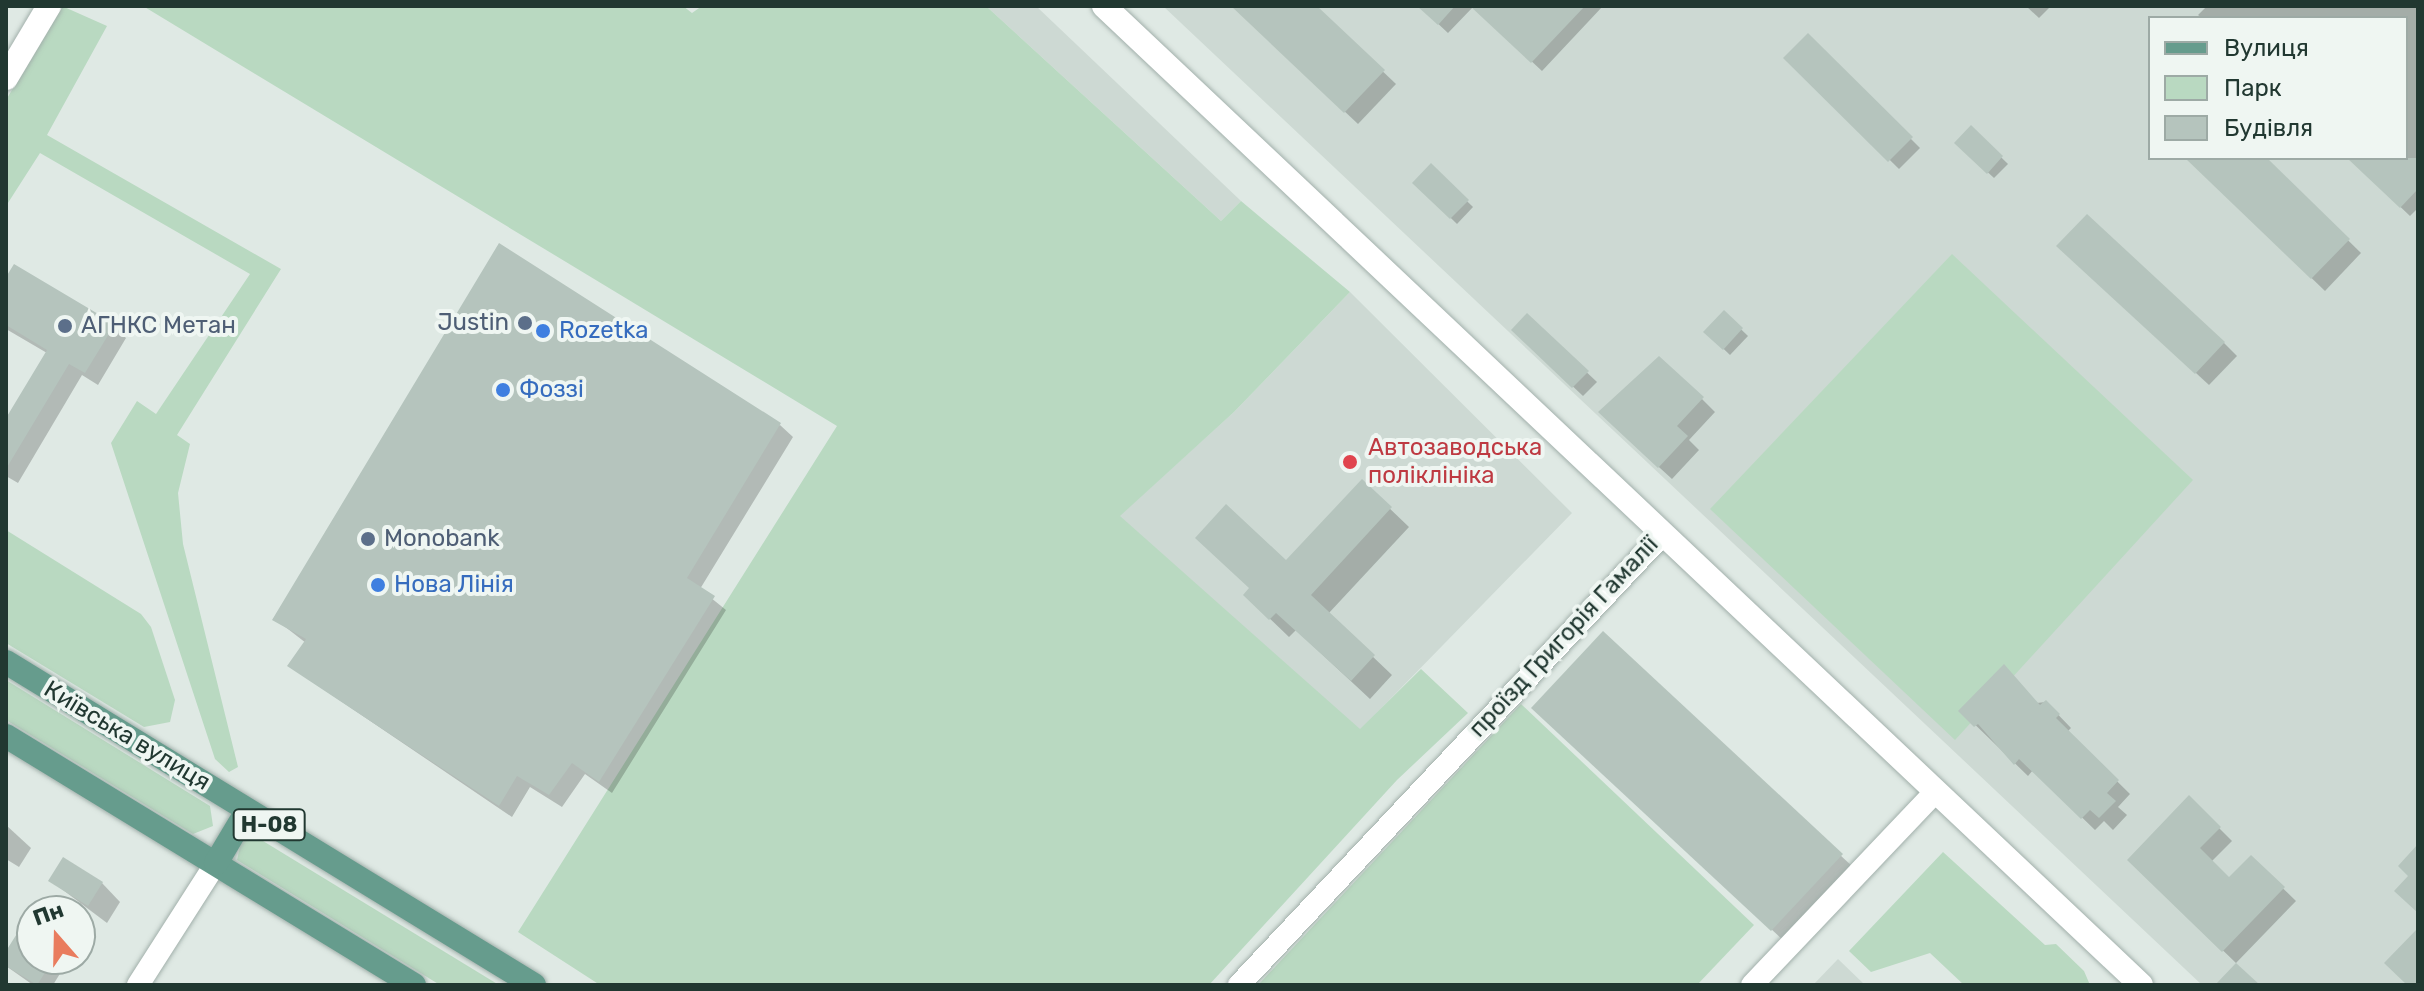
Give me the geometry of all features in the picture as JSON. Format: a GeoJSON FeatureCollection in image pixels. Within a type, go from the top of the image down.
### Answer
{"type":"FeatureCollection","features":[{"type":"Feature","properties":{"kind":"main road","name":"Київська вулиця"},"geometry":{"type":"LineString","coordinates":[[6,662],[534,985]]}},
{"type":"Feature","properties":{"kind":"main road","name":"Н-08"},"geometry":{"type":"LineString","coordinates":[[6,736],[414,985]]}},
{"type":"Feature","properties":{"kind":"main road"},"geometry":{"type":"LineString","coordinates":[[216,863],[247,811]]}},
{"type":"Feature","properties":{"kind":"street"},"geometry":{"type":"LineString","coordinates":[[6,78],[49,6]]}},
{"type":"Feature","properties":{"kind":"street","name":"проїзд Григорія Гамалії"},"geometry":{"type":"LineString","coordinates":[[1104,6],[1663,534],[1239,985]]}},
{"type":"Feature","properties":{"kind":"street"},"geometry":{"type":"LineString","coordinates":[[1663,534],[2141,985]]}},
{"type":"Feature","properties":{"kind":"street"},"geometry":{"type":"LineString","coordinates":[[1752,985],[1936,791]]}},
{"type":"Feature","properties":{"kind":"street"},"geometry":{"type":"LineString","coordinates":[[138,985],[216,863]]}},
{"type":"Feature","properties":{"kind":"shaded area"},"geometry":{"type":"Polygon","coordinates":[[[986,6],[1036,6],[1241,201],[1221,221],[986,6]]]}},
{"type":"Feature","properties":{"kind":"shaded area"},"geometry":{"type":"Polygon","coordinates":[[[1163,6],[2418,6],[2418,985],[2202,985],[1163,6]]]}},
{"type":"Feature","properties":{"kind":"shaded area","name":"Автозаводська поліклініка"},"geometry":{"type":"Polygon","coordinates":[[[1350,292],[1572,513],[1360,730],[1119,516],[1234,412],[1350,292]]]}},
{"type":"Feature","properties":{"kind":"shaded area"},"geometry":{"type":"Polygon","coordinates":[[[1838,959],[1865,985],[1813,985],[1838,959]]]}},
{"type":"Feature","properties":{"kind":"green space"},"geometry":{"type":"Polygon","coordinates":[[[62,6],[107,26],[47,135],[281,269],[177,435],[190,444],[178,493],[183,544],[238,767],[229,772],[215,759],[111,443],[137,401],[156,414],[250,274],[40,153],[6,206],[6,100],[62,6]]]}},
{"type":"Feature","properties":{"kind":"green space"},"geometry":{"type":"Polygon","coordinates":[[[143,6],[683,6],[692,13],[702,6],[986,6],[1221,221],[1241,201],[1350,292],[1234,412],[1120,516],[1360,729],[1421,669],[1468,713],[1397,780],[1209,985],[600,985],[518,932],[837,426],[143,6]]]}},
{"type":"Feature","properties":{"kind":"green space"},"geometry":{"type":"Polygon","coordinates":[[[1952,254],[2193,480],[1955,740],[1710,509],[1952,254]]]}},
{"type":"Feature","properties":{"kind":"green space"},"geometry":{"type":"Polygon","coordinates":[[[6,530],[141,614],[151,627],[175,700],[170,722],[144,727],[6,643],[6,530]]]}},
{"type":"Feature","properties":{"kind":"green space"},"geometry":{"type":"Polygon","coordinates":[[[6,680],[210,806],[213,826],[193,834],[6,720],[6,680]]]}},
{"type":"Feature","properties":{"kind":"green space"},"geometry":{"type":"Polygon","coordinates":[[[1521,704],[1754,925],[1697,985],[1258,985],[1521,704]]]}},
{"type":"Feature","properties":{"kind":"green space"},"geometry":{"type":"Polygon","coordinates":[[[253,835],[499,985],[440,985],[237,860],[241,842],[253,835]]]}},
{"type":"Feature","properties":{"kind":"green space"},"geometry":{"type":"Polygon","coordinates":[[[1943,852],[2045,945],[2056,944],[2084,971],[2090,985],[1964,985],[1930,953],[1871,972],[1849,951],[1943,852]]]}},
{"type":"Feature","properties":{"kind":"building"},"geometry":{"type":"Polygon","coordinates":[[[1231,6],[1317,6],[1385,70],[1344,113],[1231,6]]]}},
{"type":"Feature","properties":{"kind":"building"},"geometry":{"type":"Polygon","coordinates":[[[1417,6],[1455,6],[1438,25],[1417,6]]]}},
{"type":"Feature","properties":{"kind":"building"},"geometry":{"type":"Polygon","coordinates":[[[1470,6],[1585,6],[1531,63],[1470,6]]]}},
{"type":"Feature","properties":{"kind":"building"},"geometry":{"type":"Polygon","coordinates":[[[1808,33],[1913,137],[1888,162],[1783,58],[1808,33]]]}},
{"type":"Feature","properties":{"kind":"building"},"geometry":{"type":"Polygon","coordinates":[[[1971,125],[2003,156],[1987,174],[1954,143],[1971,125]]]}},
{"type":"Feature","properties":{"kind":"building"},"geometry":{"type":"Polygon","coordinates":[[[2418,158],[2418,189],[2400,208],[2349,160],[2418,158]]]}},
{"type":"Feature","properties":{"kind":"building"},"geometry":{"type":"Polygon","coordinates":[[[2187,160],[2269,160],[2350,239],[2311,279],[2187,160]]]}},
{"type":"Feature","properties":{"kind":"building"},"geometry":{"type":"Polygon","coordinates":[[[1431,163],[1469,200],[1450,219],[1412,183],[1431,163]]]}},
{"type":"Feature","properties":{"kind":"building"},"geometry":{"type":"Polygon","coordinates":[[[2087,214],[2225,342],[2195,374],[2056,246],[2087,214]]]}},
{"type":"Feature","properties":{"kind":"building"},"geometry":{"type":"Polygon","coordinates":[[[499,243],[781,423],[687,578],[715,596],[599,782],[572,763],[549,795],[517,776],[499,806],[287,666],[306,639],[272,620],[499,243]]]}},
{"type":"Feature","properties":{"kind":"building"},"geometry":{"type":"Polygon","coordinates":[[[14,264],[115,324],[85,373],[69,364],[6,469],[6,418],[47,350],[6,325],[6,277],[14,264]]]}},
{"type":"Feature","properties":{"kind":"building"},"geometry":{"type":"Polygon","coordinates":[[[1724,310],[1743,328],[1723,350],[1703,332],[1724,310]]]}},
{"type":"Feature","properties":{"kind":"building"},"geometry":{"type":"Polygon","coordinates":[[[1527,313],[1589,371],[1572,388],[1511,330],[1527,313]]]}},
{"type":"Feature","properties":{"kind":"building"},"geometry":{"type":"Polygon","coordinates":[[[1659,356],[1704,397],[1677,426],[1688,436],[1658,468],[1598,412],[1659,356]]]}},
{"type":"Feature","properties":{"kind":"building"},"geometry":{"type":"Polygon","coordinates":[[[1362,479],[1392,507],[1311,595],[1375,655],[1351,681],[1276,613],[1269,620],[1243,595],[1249,588],[1195,538],[1226,504],[1286,560],[1362,479]]]}},
{"type":"Feature","properties":{"kind":"building"},"geometry":{"type":"Polygon","coordinates":[[[1603,631],[1843,854],[1771,931],[1531,708],[1603,631]]]}},
{"type":"Feature","properties":{"kind":"building"},"geometry":{"type":"Polygon","coordinates":[[[2004,664],[2040,705],[2046,700],[2060,714],[2056,718],[2119,780],[2107,793],[2116,801],[2099,818],[2090,810],[2081,819],[2019,759],[2014,765],[1978,724],[1974,727],[1958,711],[2004,664]]]}},
{"type":"Feature","properties":{"kind":"building"},"geometry":{"type":"Polygon","coordinates":[[[2189,795],[2221,827],[2200,848],[2229,877],[2251,855],[2285,887],[2222,952],[2127,860],[2189,795]]]}},
{"type":"Feature","properties":{"kind":"building"},"geometry":{"type":"Polygon","coordinates":[[[2418,844],[2418,913],[2394,891],[2408,876],[2398,866],[2418,844]]]}},
{"type":"Feature","properties":{"kind":"building"},"geometry":{"type":"Polygon","coordinates":[[[63,857],[103,882],[95,895],[70,895],[48,881],[63,857]]]}},
{"type":"Feature","properties":{"kind":"building"},"geometry":{"type":"Polygon","coordinates":[[[2418,928],[2418,985],[2407,985],[2384,963],[2418,928]]]}},
{"type":"Feature","properties":{"kind":"building"},"geometry":{"type":"Polygon","coordinates":[[[16,935],[16,972],[6,966],[6,951],[16,935]]]}},
{"type":"Feature","properties":{"kind":"building"},"geometry":{"type":"Polygon","coordinates":[[[2236,963],[2260,985],[2215,985],[2236,963]]]}},
{"type":"Feature","properties":{"kind":"building"},"geometry":{"type":"Polygon","coordinates":[[[21,975],[44,975],[37,985],[21,975]]]}},
{"type":"Feature","properties":{"kind":"place","name":"Justin"},"geometry":{"type":"Point","coordinates":[525,323]}},
{"type":"Feature","properties":{"kind":"place","name":"АГНКС Метан"},"geometry":{"type":"Point","coordinates":[65,326]}},
{"type":"Feature","properties":{"kind":"place","name":"Rozetka"},"geometry":{"type":"Point","coordinates":[543,331]}},
{"type":"Feature","properties":{"kind":"place","name":"Фоззі"},"geometry":{"type":"Point","coordinates":[503,390]}},
{"type":"Feature","properties":{"kind":"place","name":"Автозаводська поліклініка"},"geometry":{"type":"Point","coordinates":[1350,462]}},
{"type":"Feature","properties":{"kind":"place","name":"Monobank"},"geometry":{"type":"Point","coordinates":[368,539]}},
{"type":"Feature","properties":{"kind":"place","name":"Нова Лінія"},"geometry":{"type":"Point","coordinates":[378,585]}}]}
